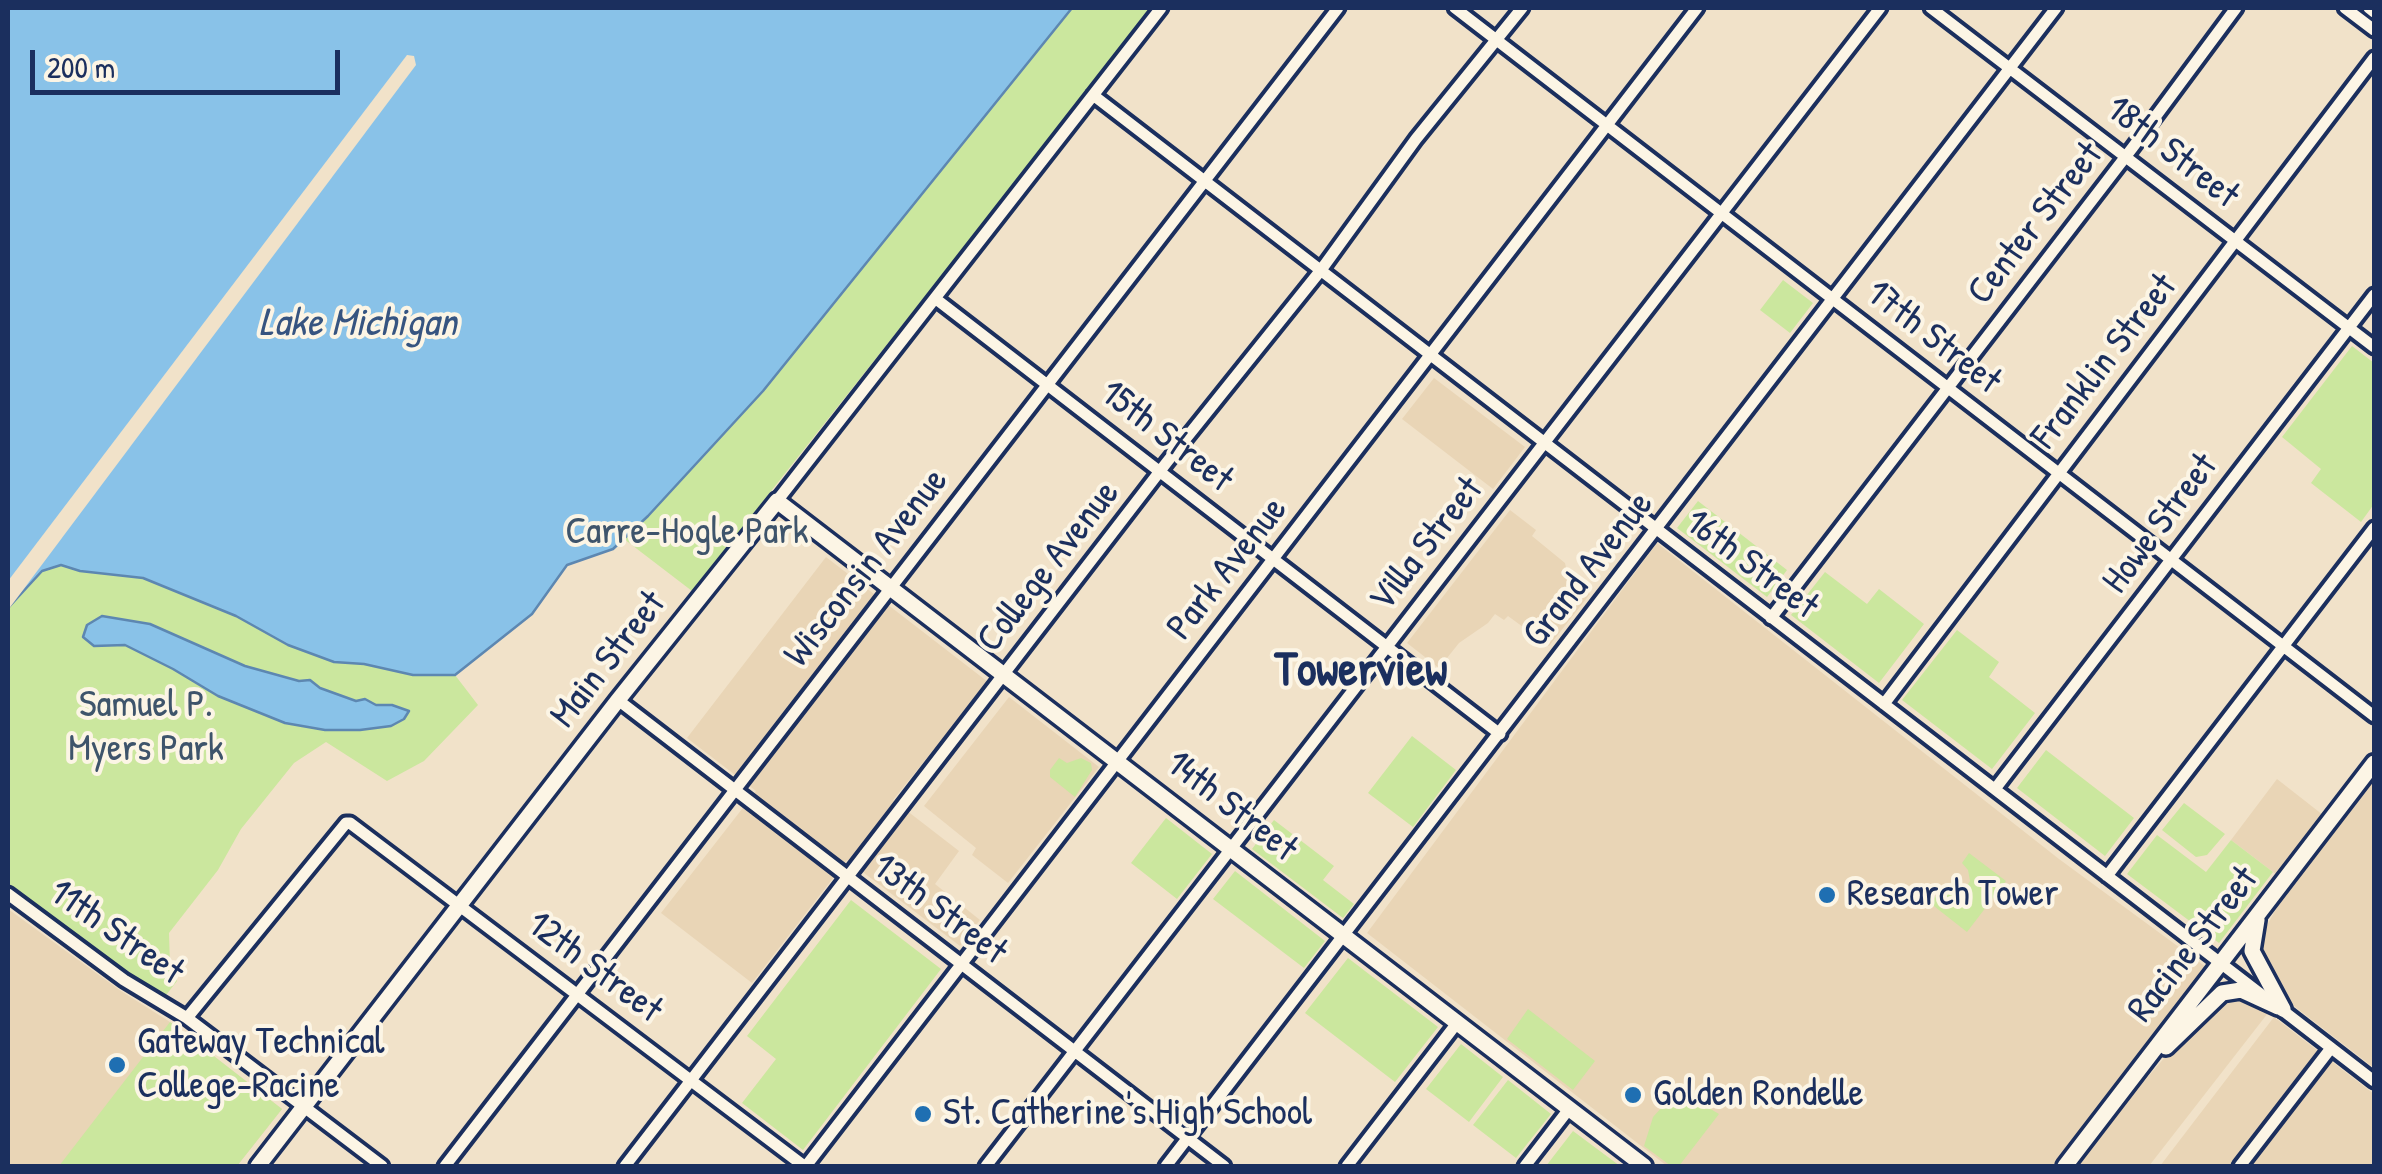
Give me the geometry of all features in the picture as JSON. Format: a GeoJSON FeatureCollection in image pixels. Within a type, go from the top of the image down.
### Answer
{"type":"FeatureCollection","features":[{"type":"Feature","properties":{"kind":"main road","name":"14th Street"},"geometry":{"type":"LineString","coordinates":[[777,501],[1644,1166]]}},
{"type":"Feature","properties":{"kind":"main road","name":"Main Street"},"geometry":{"type":"LineString","coordinates":[[258,1166],[777,501]]}},
{"type":"Feature","properties":{"kind":"main road","name":"Racine Street"},"geometry":{"type":"LineString","coordinates":[[2065,1166],[2374,763]]}},
{"type":"Feature","properties":{"kind":"main road"},"geometry":{"type":"LineString","coordinates":[[2258,916],[2252,952],[2281,1010]]}},
{"type":"Feature","properties":{"kind":"main road"},"geometry":{"type":"LineString","coordinates":[[2150,1056],[2165,1048],[2222,993],[2241,990],[2281,1010]]}},
{"type":"Feature","properties":{"kind":"street","name":"Main Street"},"geometry":{"type":"LineString","coordinates":[[777,501],[1161,8]]}},
{"type":"Feature","properties":{"kind":"street","name":"Wisconsin Avenue"},"geometry":{"type":"LineString","coordinates":[[445,1166],[1338,8]]}},
{"type":"Feature","properties":{"kind":"street","name":"17th Street"},"geometry":{"type":"LineString","coordinates":[[1454,8],[2374,716]]}},
{"type":"Feature","properties":{"kind":"street","name":"College Avenue"},"geometry":{"type":"LineString","coordinates":[[626,1166],[1320,270],[1416,139],[1522,8]]}},
{"type":"Feature","properties":{"kind":"street","name":"Park Avenue"},"geometry":{"type":"LineString","coordinates":[[805,1166],[1698,8]]}},
{"type":"Feature","properties":{"kind":"street","name":"Villa Street"},"geometry":{"type":"LineString","coordinates":[[986,1166],[1880,8]]}},
{"type":"Feature","properties":{"kind":"street","name":"18th Street"},"geometry":{"type":"LineString","coordinates":[[1932,8],[2374,347]]}},
{"type":"Feature","properties":{"kind":"street","name":"Grand Avenue"},"geometry":{"type":"LineString","coordinates":[[1166,1166],[2056,8]]}},
{"type":"Feature","properties":{"kind":"street","name":"Center Street"},"geometry":{"type":"LineString","coordinates":[[1771,618],[2236,8]]}},
{"type":"Feature","properties":{"kind":"street"},"geometry":{"type":"LineString","coordinates":[[2345,8],[2374,30]]}},
{"type":"Feature","properties":{"kind":"street","name":"Franklin Street"},"geometry":{"type":"LineString","coordinates":[[1884,704],[2374,58]]}},
{"type":"Feature","properties":{"kind":"street","name":"16th Street"},"geometry":{"type":"LineString","coordinates":[[1092,96],[2374,1081]]}},
{"type":"Feature","properties":{"kind":"street","name":"Howe Street"},"geometry":{"type":"LineString","coordinates":[[1994,789],[2374,294]]}},
{"type":"Feature","properties":{"kind":"street","name":"15th Street"},"geometry":{"type":"LineString","coordinates":[[936,299],[1500,734]]}},
{"type":"Feature","properties":{"kind":"street"},"geometry":{"type":"LineString","coordinates":[[2108,876],[2374,528]]}},
{"type":"Feature","properties":{"kind":"street","name":"13th Street"},"geometry":{"type":"LineString","coordinates":[[618,700],[1224,1166]]}},
{"type":"Feature","properties":{"kind":"street","name":"12th Street"},"geometry":{"type":"LineString","coordinates":[[186,1018],[346,822],[356,825],[805,1166]]}},
{"type":"Feature","properties":{"kind":"street","name":"11th Street"},"geometry":{"type":"LineString","coordinates":[[8,894],[124,980],[186,1018],[382,1166]]}},
{"type":"Feature","properties":{"kind":"street"},"geometry":{"type":"LineString","coordinates":[[1347,1166],[1457,1023]]}},
{"type":"Feature","properties":{"kind":"street"},"geometry":{"type":"LineString","coordinates":[[2240,1166],[2331,1048]]}},
{"type":"Feature","properties":{"kind":"street"},"geometry":{"type":"LineString","coordinates":[[1525,1166],[1568,1109]]}},
{"type":"Feature","properties":{"kind":"shaded area"},"geometry":{"type":"Polygon","coordinates":[[[1434,378],[1525,447],[1493,489],[1402,419],[1434,378]]]}},
{"type":"Feature","properties":{"kind":"shaded area"},"geometry":{"type":"Polygon","coordinates":[[[1510,510],[1536,530],[1532,536],[1565,563],[1568,576],[1590,594],[1549,646],[1508,616],[1504,620],[1495,614],[1459,643],[1439,668],[1407,643],[1510,510]]]}},
{"type":"Feature","properties":{"kind":"shaded area"},"geometry":{"type":"Polygon","coordinates":[[[1657,543],[2059,859],[2206,967],[2119,1082],[2134,1093],[2198,1019],[2230,995],[2253,1001],[2268,1013],[2149,1166],[1667,1166],[1367,933],[1657,543]]]}},
{"type":"Feature","properties":{"kind":"shaded area"},"geometry":{"type":"Polygon","coordinates":[[[826,557],[988,682],[893,800],[959,851],[935,884],[980,920],[960,946],[847,860],[752,983],[661,913],[756,791],[687,738],[826,557]]]}},
{"type":"Feature","properties":{"kind":"shaded area"},"geometry":{"type":"Polygon","coordinates":[[[1009,697],[1099,767],[1008,883],[972,855],[976,848],[924,806],[1009,697]]]}},
{"type":"Feature","properties":{"kind":"shaded area"},"geometry":{"type":"Polygon","coordinates":[[[2277,779],[2323,815],[2277,875],[2231,840],[2277,779]]]}},
{"type":"Feature","properties":{"kind":"shaded area"},"geometry":{"type":"Polygon","coordinates":[[[2374,779],[2374,1068],[2290,1003],[2260,966],[2259,940],[2276,909],[2374,779]]]}},
{"type":"Feature","properties":{"kind":"shaded area","name":"Gateway Technical College-Racine"},"geometry":{"type":"Polygon","coordinates":[[[8,909],[170,1022],[282,1109],[237,1166],[8,1166],[8,909]]]}},
{"type":"Feature","properties":{"kind":"shaded area"},"geometry":{"type":"Polygon","coordinates":[[[2274,1017],[2374,1094],[2374,1166],[2160,1166],[2274,1017]]]}},
{"type":"Feature","properties":{"kind":"green space","name":"Carre-Hogle Park"},"geometry":{"type":"Polygon","coordinates":[[[1072,8],[1153,8],[692,591],[624,539],[763,391],[1072,8]]]}},
{"type":"Feature","properties":{"kind":"green space"},"geometry":{"type":"Polygon","coordinates":[[[1783,280],[1813,303],[1790,333],[1760,310],[1783,280]]]}},
{"type":"Feature","properties":{"kind":"green space"},"geometry":{"type":"Polygon","coordinates":[[[2352,346],[2374,363],[2374,504],[2361,522],[2311,483],[2321,469],[2282,437],[2352,346]]]}},
{"type":"Feature","properties":{"kind":"green space"},"geometry":{"type":"Polygon","coordinates":[[[1698,501],[1787,570],[1767,597],[1677,528],[1698,501]]]}},
{"type":"Feature","properties":{"kind":"green space","name":"Samuel P. Myers Park"},"geometry":{"type":"Polygon","coordinates":[[[61,565],[143,578],[334,662],[413,675],[455,675],[478,705],[424,761],[387,781],[326,742],[294,763],[241,829],[218,870],[169,933],[170,965],[177,981],[160,1003],[8,894],[8,608],[42,571],[61,565]]]}},
{"type":"Feature","properties":{"kind":"green space"},"geometry":{"type":"Polygon","coordinates":[[[1825,572],[1867,604],[1879,589],[1924,624],[1879,683],[1791,615],[1825,572]]]}},
{"type":"Feature","properties":{"kind":"green space"},"geometry":{"type":"Polygon","coordinates":[[[1957,630],[1999,662],[1989,677],[2035,713],[1992,769],[1902,700],[1957,630]]]}},
{"type":"Feature","properties":{"kind":"green space"},"geometry":{"type":"Polygon","coordinates":[[[1412,736],[1456,770],[1413,827],[1368,793],[1412,736]]]}},
{"type":"Feature","properties":{"kind":"green space"},"geometry":{"type":"Polygon","coordinates":[[[2046,750],[2134,818],[2105,856],[2017,788],[2046,750]]]}},
{"type":"Feature","properties":{"kind":"green space"},"geometry":{"type":"Polygon","coordinates":[[[1059,758],[1067,763],[1081,758],[1091,763],[1092,770],[1075,797],[1050,777],[1059,758]]]}},
{"type":"Feature","properties":{"kind":"green space"},"geometry":{"type":"Polygon","coordinates":[[[2184,803],[2225,834],[2207,855],[2196,857],[2162,830],[2184,803]]]}},
{"type":"Feature","properties":{"kind":"green space"},"geometry":{"type":"Polygon","coordinates":[[[1166,818],[1212,854],[1177,899],[1131,863],[1166,818]]]}},
{"type":"Feature","properties":{"kind":"green space"},"geometry":{"type":"Polygon","coordinates":[[[1274,820],[1334,866],[1323,880],[1354,904],[1343,918],[1252,849],[1274,820]]]}},
{"type":"Feature","properties":{"kind":"green space"},"geometry":{"type":"Polygon","coordinates":[[[2157,835],[2206,872],[2231,840],[2273,872],[2219,943],[2127,874],[2157,835]]]}},
{"type":"Feature","properties":{"kind":"green space"},"geometry":{"type":"Polygon","coordinates":[[[1969,853],[2006,881],[1967,932],[1930,903],[1941,890],[1953,895],[1965,889],[1970,881],[1962,863],[1969,853]]]}},
{"type":"Feature","properties":{"kind":"green space"},"geometry":{"type":"Polygon","coordinates":[[[1235,871],[1325,941],[1304,968],[1213,899],[1235,871]]]}},
{"type":"Feature","properties":{"kind":"green space"},"geometry":{"type":"Polygon","coordinates":[[[851,900],[941,969],[803,1150],[742,1103],[776,1059],[747,1036],[851,900]]]}},
{"type":"Feature","properties":{"kind":"green space"},"geometry":{"type":"Polygon","coordinates":[[[1348,958],[1438,1027],[1395,1082],[1305,1013],[1348,958]]]}},
{"type":"Feature","properties":{"kind":"green space"},"geometry":{"type":"Polygon","coordinates":[[[1528,1009],[1595,1061],[1573,1090],[1507,1039],[1528,1009]]]}},
{"type":"Feature","properties":{"kind":"green space"},"geometry":{"type":"Polygon","coordinates":[[[170,1022],[282,1109],[237,1166],[59,1166],[170,1022]]]}},
{"type":"Feature","properties":{"kind":"green space"},"geometry":{"type":"Polygon","coordinates":[[[1461,1044],[1503,1077],[1469,1122],[1426,1089],[1461,1044]]]}},
{"type":"Feature","properties":{"kind":"green space"},"geometry":{"type":"Polygon","coordinates":[[[1508,1080],[1551,1114],[1516,1158],[1473,1125],[1508,1080]]]}},
{"type":"Feature","properties":{"kind":"green space"},"geometry":{"type":"Polygon","coordinates":[[[1680,1099],[1697,1101],[1719,1114],[1679,1166],[1671,1166],[1644,1146],[1653,1117],[1664,1105],[1680,1099]]]}},
{"type":"Feature","properties":{"kind":"green space"},"geometry":{"type":"Polygon","coordinates":[[[1573,1131],[1620,1166],[1546,1166],[1573,1131]]]}},
{"type":"Feature","properties":{"kind":"water","name":"Lake Michigan"},"geometry":{"type":"Polygon","coordinates":[[[8,8],[1072,8],[763,391],[648,516],[613,549],[567,565],[532,614],[455,675],[413,675],[334,662],[143,578],[61,565],[42,571],[8,608],[8,8]]]}},
{"type":"Feature","properties":{"kind":"water"},"geometry":{"type":"Polygon","coordinates":[[[102,616],[150,624],[245,666],[299,681],[310,680],[320,688],[356,701],[365,699],[409,711],[391,726],[360,730],[325,730],[285,723],[218,696],[125,645],[94,646],[83,637],[87,625],[102,616]]]}},
{"type":"Feature","properties":{"kind":"pier"},"geometry":{"type":"Polygon","coordinates":[[[407,55],[414,56],[416,65],[8,610],[8,581],[407,55]]]}},
{"type":"Feature","properties":{"kind":"place","name":"Research Tower"},"geometry":{"type":"Point","coordinates":[1827,895]}},
{"type":"Feature","properties":{"kind":"place","name":"Gateway Technical College-Racine"},"geometry":{"type":"Point","coordinates":[117,1065]}},
{"type":"Feature","properties":{"kind":"place","name":"Golden Rondelle"},"geometry":{"type":"Point","coordinates":[1633,1095]}},
{"type":"Feature","properties":{"kind":"place","name":"St. Catherine's High School"},"geometry":{"type":"Point","coordinates":[923,1114]}},
{"type":"Feature","properties":{"kind":"district","name":"Towerview"},"geometry":{"type":"Point","coordinates":[1361,672]}}]}
